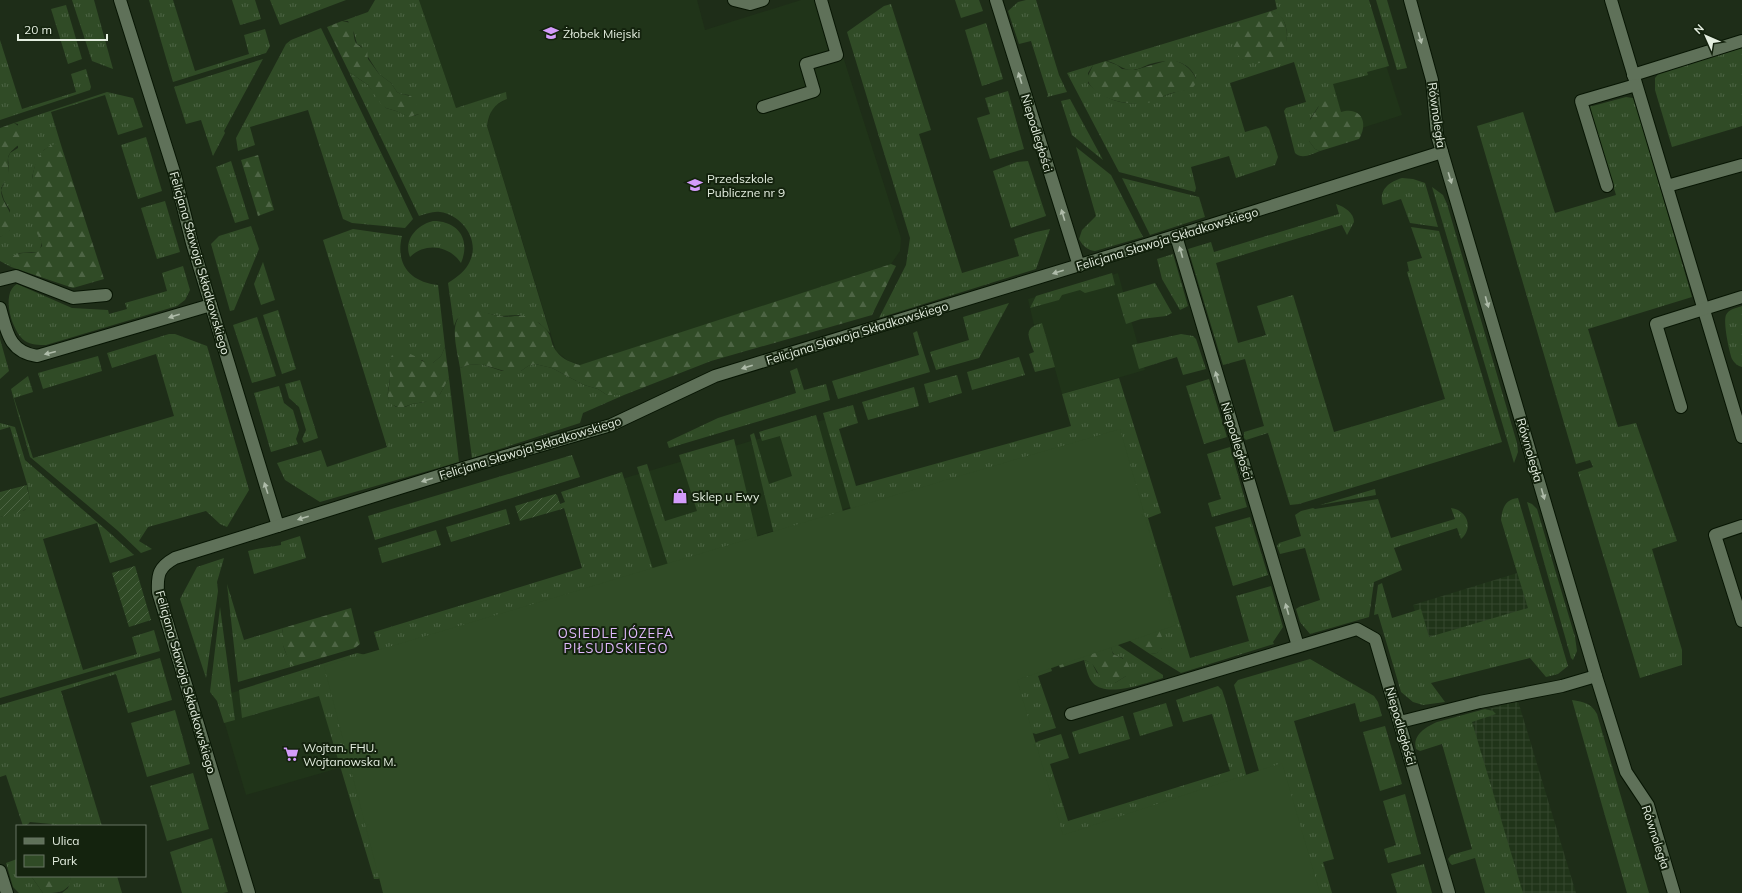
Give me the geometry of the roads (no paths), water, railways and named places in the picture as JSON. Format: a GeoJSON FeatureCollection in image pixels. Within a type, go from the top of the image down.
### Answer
{"type":"FeatureCollection","features":[{"type":"Feature","properties":{"kind":"street","name":"Felicjana Sławoja Składkowskiego"},"geometry":{"type":"LineString","coordinates":[[120,0],[175,175],[192,243],[278,526]]}},
{"type":"Feature","properties":{"kind":"street"},"geometry":{"type":"LineString","coordinates":[[734,0],[750,4],[763,0]]}},
{"type":"Feature","properties":{"kind":"street"},"geometry":{"type":"LineString","coordinates":[[763,107],[814,91],[806,64],[837,54],[821,0]]}},
{"type":"Feature","properties":{"kind":"street","name":"Niepodległości"},"geometry":{"type":"LineString","coordinates":[[996,0],[1079,266]]}},
{"type":"Feature","properties":{"kind":"street","name":"Równoległa"},"geometry":{"type":"LineString","coordinates":[[1410,0],[1432,80],[1437,135],[1596,676],[1626,772],[1648,805],[1674,893]]}},
{"type":"Feature","properties":{"kind":"street"},"geometry":{"type":"LineString","coordinates":[[1611,0],[1742,437]]}},
{"type":"Feature","properties":{"kind":"street"},"geometry":{"type":"LineString","coordinates":[[1607,186],[1581,101],[1742,41]]}},
{"type":"Feature","properties":{"kind":"street","name":"Felicjana Sławoja Składkowskiego"},"geometry":{"type":"LineString","coordinates":[[249,893],[158,592],[157,579],[160,570],[166,563],[175,558],[467,467],[611,425],[715,376],[1079,266],[1442,152]]}},
{"type":"Feature","properties":{"kind":"street"},"geometry":{"type":"LineString","coordinates":[[1667,186],[1742,165]]}},
{"type":"Feature","properties":{"kind":"street","name":"Niepodległości"},"geometry":{"type":"LineString","coordinates":[[1176,236],[1298,646]]}},
{"type":"Feature","properties":{"kind":"street"},"geometry":{"type":"LineString","coordinates":[[0,280],[16,276],[73,298],[106,295]]}},
{"type":"Feature","properties":{"kind":"street"},"geometry":{"type":"LineString","coordinates":[[1681,407],[1656,324],[1742,297]]}},
{"type":"Feature","properties":{"kind":"street"},"geometry":{"type":"LineString","coordinates":[[1,312],[11,341],[18,349],[26,354],[37,356],[211,305]]}},
{"type":"Feature","properties":{"kind":"street"},"geometry":{"type":"LineString","coordinates":[[1742,526],[1715,535],[1742,621]]}},
{"type":"Feature","properties":{"kind":"street","name":"Niepodległości"},"geometry":{"type":"LineString","coordinates":[[1071,714],[1356,629],[1376,639],[1449,893]]}},
{"type":"Feature","properties":{"kind":"street"},"geometry":{"type":"LineString","coordinates":[[1400,722],[1480,702],[1562,686],[1596,676]]}},
{"type":"Feature","properties":{"kind":"street"},"geometry":{"type":"LineString","coordinates":[[0,871],[7,893]]}},
{"type":"Feature","properties":{"kind":"place","name":"Żłobek Miejski"},"geometry":{"type":"Point","coordinates":[551,33]}},
{"type":"Feature","properties":{"kind":"place","name":"Przedszkole Publiczne nr 9"},"geometry":{"type":"Point","coordinates":[695,185]}},
{"type":"Feature","properties":{"kind":"place","name":"Sklep u Ewy"},"geometry":{"type":"Point","coordinates":[680,496]}},
{"type":"Feature","properties":{"kind":"place","name":"Wojtan. FHU. Wojtanowska M."},"geometry":{"type":"Point","coordinates":[291,754]}},
{"type":"Feature","properties":{"kind":"district","name":"OSIEDLE JÓZEFA PIŁSUDSKIEGO"},"geometry":{"type":"Point","coordinates":[616,640]}}]}
